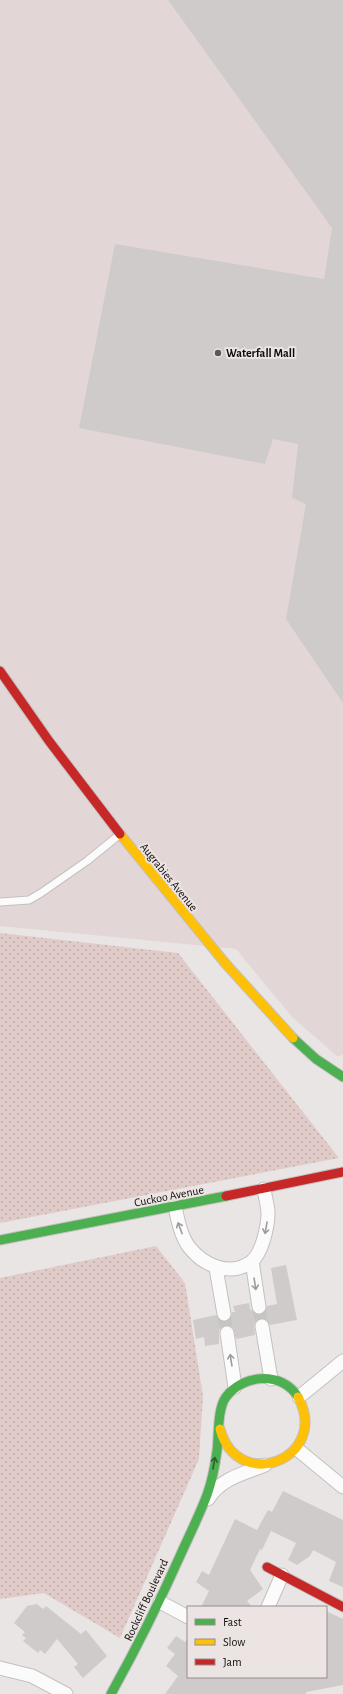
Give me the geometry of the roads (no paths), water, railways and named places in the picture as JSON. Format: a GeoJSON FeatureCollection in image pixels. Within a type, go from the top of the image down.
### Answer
{"type":"FeatureCollection","features":[{"type":"Feature","properties":{"kind":"street","name":"Augrabies Avenue"},"geometry":{"type":"LineString","coordinates":[[0,671],[37,726],[119,835],[228,967],[305,1051],[326,1068],[343,1077]]}},
{"type":"Feature","properties":{"kind":"street","name":"Cuckoo Avenue"},"geometry":{"type":"LineString","coordinates":[[0,1240],[175,1207],[343,1172]]}},
{"type":"Feature","properties":{"kind":"street"},"geometry":{"type":"LineString","coordinates":[[175,1207],[179,1226],[189,1247],[202,1260],[216,1268],[234,1268],[252,1261],[260,1248],[266,1230],[268,1213],[264,1189]]}},
{"type":"Feature","properties":{"kind":"street"},"geometry":{"type":"LineString","coordinates":[[252,1261],[259,1307]]}},
{"type":"Feature","properties":{"kind":"street"},"geometry":{"type":"LineString","coordinates":[[216,1268],[224,1314]]}},
{"type":"Feature","properties":{"kind":"street"},"geometry":{"type":"LineString","coordinates":[[262,1326],[271,1379]]}},
{"type":"Feature","properties":{"kind":"street"},"geometry":{"type":"LineString","coordinates":[[227,1333],[235,1387]]}},
{"type":"Feature","properties":{"kind":"street"},"geometry":{"type":"LineString","coordinates":[[299,1397],[343,1361]]}},
{"type":"Feature","properties":{"kind":"street"},"geometry":{"type":"LineString","coordinates":[[198,1514],[215,1488],[229,1478],[284,1459],[297,1449],[302,1439],[306,1422],[303,1405],[299,1397],[292,1389],[282,1382],[258,1378],[246,1381],[235,1387],[225,1399],[220,1413],[220,1429],[225,1443],[238,1457],[255,1464],[265,1465]]}},
{"type":"Feature","properties":{"kind":"street","name":"Rockcliff Boulevard"},"geometry":{"type":"LineString","coordinates":[[111,1694],[133,1657],[160,1602],[198,1514],[210,1484],[220,1429]]}},
{"type":"Feature","properties":{"kind":"street"},"geometry":{"type":"LineString","coordinates":[[297,1449],[343,1487]]}},
{"type":"Feature","properties":{"kind":"street"},"geometry":{"type":"LineString","coordinates":[[267,1567],[343,1607]]}},
{"type":"Feature","properties":{"kind":"street"},"geometry":{"type":"LineString","coordinates":[[268,1606],[282,1575]]}},
{"type":"Feature","properties":{"kind":"street"},"geometry":{"type":"LineString","coordinates":[[160,1602],[187,1616]]}},
{"type":"Feature","properties":{"kind":"street"},"geometry":{"type":"LineString","coordinates":[[0,1668],[32,1676],[66,1694]]}},
{"type":"Feature","properties":{"kind":"lane"},"geometry":{"type":"LineString","coordinates":[[0,902],[29,900],[87,861],[119,835]]}},
{"type":"Feature","properties":{"kind":"tunnel"},"geometry":{"type":"LineString","coordinates":[[259,1307],[262,1326]]}},
{"type":"Feature","properties":{"kind":"tunnel"},"geometry":{"type":"LineString","coordinates":[[224,1314],[227,1333]]}},
{"type":"Feature","properties":{"kind":"place","name":"Waterfall Mall"},"geometry":{"type":"Point","coordinates":[218,353]}}]}
